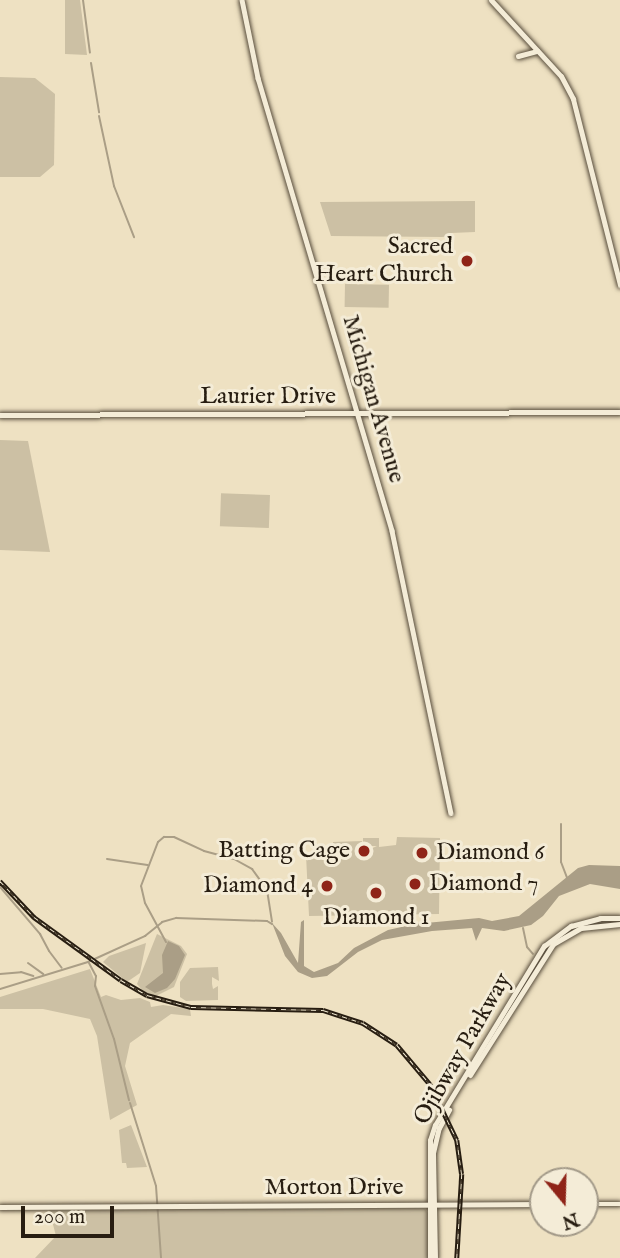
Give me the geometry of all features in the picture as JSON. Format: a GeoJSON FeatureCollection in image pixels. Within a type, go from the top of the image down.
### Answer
{"type":"FeatureCollection","features":[{"type":"Feature","properties":{"kind":"main road"},"geometry":{"type":"LineString","coordinates":[[491,0],[566,85],[577,110],[620,285]]}},
{"type":"Feature","properties":{"kind":"main road"},"geometry":{"type":"LineString","coordinates":[[530,44],[518,56],[537,51]]}},
{"type":"Feature","properties":{"kind":"main road","name":"Ojibway Parkway"},"geometry":{"type":"LineString","coordinates":[[432,1258],[432,1133],[536,957],[557,935],[571,926],[600,918],[620,918]]}},
{"type":"Feature","properties":{"kind":"main road","name":"Ojibway Parkway"},"geometry":{"type":"LineString","coordinates":[[432,1205],[433,1153],[439,1128],[541,958],[564,936],[581,928],[620,924]]}},
{"type":"Feature","properties":{"kind":"street","name":"Michigan Avenue"},"geometry":{"type":"LineString","coordinates":[[242,0],[258,78],[360,414],[392,531],[452,813]]}},
{"type":"Feature","properties":{"kind":"street","name":"Laurier Drive"},"geometry":{"type":"LineString","coordinates":[[0,415],[620,412]]}},
{"type":"Feature","properties":{"kind":"street","name":"Morton Drive"},"geometry":{"type":"LineString","coordinates":[[0,1207],[529,1204]]}},
{"type":"Feature","properties":{"kind":"street"},"geometry":{"type":"LineString","coordinates":[[599,1204],[620,1204]]}},
{"type":"Feature","properties":{"kind":"shaded area"},"geometry":{"type":"Polygon","coordinates":[[[65,0],[80,0],[87,55],[65,54],[65,0]]]}},
{"type":"Feature","properties":{"kind":"shaded area"},"geometry":{"type":"Polygon","coordinates":[[[0,77],[35,78],[55,94],[54,165],[40,177],[0,177],[0,77]]]}},
{"type":"Feature","properties":{"kind":"shaded area"},"geometry":{"type":"Polygon","coordinates":[[[475,201],[475,232],[451,233],[451,236],[442,237],[331,236],[320,202],[475,201]]]}},
{"type":"Feature","properties":{"kind":"shaded area"},"geometry":{"type":"Polygon","coordinates":[[[345,284],[389,285],[389,308],[345,307],[345,284]]]}},
{"type":"Feature","properties":{"kind":"shaded area"},"geometry":{"type":"Polygon","coordinates":[[[0,440],[28,441],[50,552],[0,550],[0,440]]]}},
{"type":"Feature","properties":{"kind":"shaded area"},"geometry":{"type":"Polygon","coordinates":[[[221,493],[270,495],[269,528],[220,526],[221,493]]]}},
{"type":"Feature","properties":{"kind":"shaded area"},"geometry":{"type":"Polygon","coordinates":[[[397,837],[440,838],[439,914],[309,916],[306,855],[333,855],[333,842],[362,841],[361,847],[366,851],[377,846],[363,846],[363,838],[379,838],[379,847],[396,845],[397,837]]]}},
{"type":"Feature","properties":{"kind":"shaded area"},"geometry":{"type":"Polygon","coordinates":[[[589,865],[620,866],[620,889],[590,884],[559,896],[543,916],[531,925],[504,931],[482,928],[476,941],[472,928],[432,931],[382,940],[358,952],[327,976],[312,978],[298,972],[285,956],[272,923],[298,963],[301,922],[304,920],[304,966],[314,972],[338,963],[354,948],[388,930],[415,924],[479,918],[492,921],[519,916],[578,868],[589,865]]]}},
{"type":"Feature","properties":{"kind":"shaded area"},"geometry":{"type":"Polygon","coordinates":[[[157,934],[181,946],[187,954],[174,987],[156,996],[143,991],[137,984],[157,934]]]}},
{"type":"Feature","properties":{"kind":"shaded area"},"geometry":{"type":"Polygon","coordinates":[[[168,941],[179,946],[185,955],[175,979],[167,988],[155,993],[145,987],[163,973],[162,955],[168,941]]]}},
{"type":"Feature","properties":{"kind":"shaded area"},"geometry":{"type":"Polygon","coordinates":[[[146,943],[140,973],[127,982],[103,962],[109,956],[146,943]]]}},
{"type":"Feature","properties":{"kind":"shaded area"},"geometry":{"type":"Polygon","coordinates":[[[218,967],[219,981],[212,977],[212,984],[213,989],[218,986],[218,1000],[186,1001],[180,997],[180,982],[190,968],[218,967]]]}},
{"type":"Feature","properties":{"kind":"shaded area"},"geometry":{"type":"Polygon","coordinates":[[[90,969],[101,997],[106,995],[121,1000],[140,998],[150,1002],[151,1007],[163,1005],[190,1009],[191,1016],[171,1014],[130,1043],[125,1066],[137,1105],[110,1120],[97,1036],[90,1019],[43,1009],[0,1009],[0,997],[90,969]]]}},
{"type":"Feature","properties":{"kind":"shaded area"},"geometry":{"type":"Polygon","coordinates":[[[131,1125],[147,1167],[127,1168],[126,1163],[122,1163],[119,1130],[131,1125]]]}},
{"type":"Feature","properties":{"kind":"shaded area"},"geometry":{"type":"Polygon","coordinates":[[[424,1208],[428,1213],[428,1258],[35,1258],[56,1236],[49,1209],[424,1208]]]}},
{"type":"Feature","properties":{"kind":"waterway"},"geometry":{"type":"LineString","coordinates":[[83,0],[90,53]]}},
{"type":"Feature","properties":{"kind":"waterway"},"geometry":{"type":"LineString","coordinates":[[91,63],[99,112]]}},
{"type":"Feature","properties":{"kind":"waterway"},"geometry":{"type":"LineString","coordinates":[[99,116],[114,186],[134,237]]}},
{"type":"Feature","properties":{"kind":"waterway"},"geometry":{"type":"LineString","coordinates":[[561,824],[561,862],[567,878]]}},
{"type":"Feature","properties":{"kind":"waterway"},"geometry":{"type":"LineString","coordinates":[[166,942],[145,903],[141,886],[158,842],[164,837],[174,837],[204,851],[234,859],[252,869],[267,890],[272,922]]}},
{"type":"Feature","properties":{"kind":"waterway"},"geometry":{"type":"LineString","coordinates":[[107,859],[148,865]]}},
{"type":"Feature","properties":{"kind":"waterway"},"geometry":{"type":"LineString","coordinates":[[0,887],[40,934],[62,968]]}},
{"type":"Feature","properties":{"kind":"waterway"},"geometry":{"type":"LineString","coordinates":[[0,989],[88,962],[145,936],[162,922],[176,918],[267,921],[272,924]]}},
{"type":"Feature","properties":{"kind":"waterway"},"geometry":{"type":"LineString","coordinates":[[523,928],[527,947],[533,954]]}},
{"type":"Feature","properties":{"kind":"waterway"},"geometry":{"type":"LineString","coordinates":[[28,963],[43,974]]}},
{"type":"Feature","properties":{"kind":"waterway"},"geometry":{"type":"LineString","coordinates":[[89,963],[96,976],[95,986],[114,1039],[129,1100]]}},
{"type":"Feature","properties":{"kind":"waterway"},"geometry":{"type":"LineString","coordinates":[[0,974],[21,972],[33,976]]}},
{"type":"Feature","properties":{"kind":"waterway"},"geometry":{"type":"LineString","coordinates":[[130,1103],[156,1186],[161,1258]]}},
{"type":"Feature","properties":{"kind":"railway"},"geometry":{"type":"LineString","coordinates":[[0,881],[34,917],[121,980],[147,995],[191,1007],[323,1010],[363,1023],[397,1045],[430,1084],[457,1140],[462,1174],[457,1258]]}},
{"type":"Feature","properties":{"kind":"place","name":"Sacred Heart Church"},"geometry":{"type":"Point","coordinates":[467,261]}},
{"type":"Feature","properties":{"kind":"place","name":"Batting Cage"},"geometry":{"type":"Point","coordinates":[364,851]}},
{"type":"Feature","properties":{"kind":"place","name":"Diamond 6"},"geometry":{"type":"Point","coordinates":[422,853]}},
{"type":"Feature","properties":{"kind":"place","name":"Diamond 7"},"geometry":{"type":"Point","coordinates":[415,884]}},
{"type":"Feature","properties":{"kind":"place","name":"Diamond 4"},"geometry":{"type":"Point","coordinates":[327,886]}},
{"type":"Feature","properties":{"kind":"place","name":"Diamond 1"},"geometry":{"type":"Point","coordinates":[376,893]}}]}
